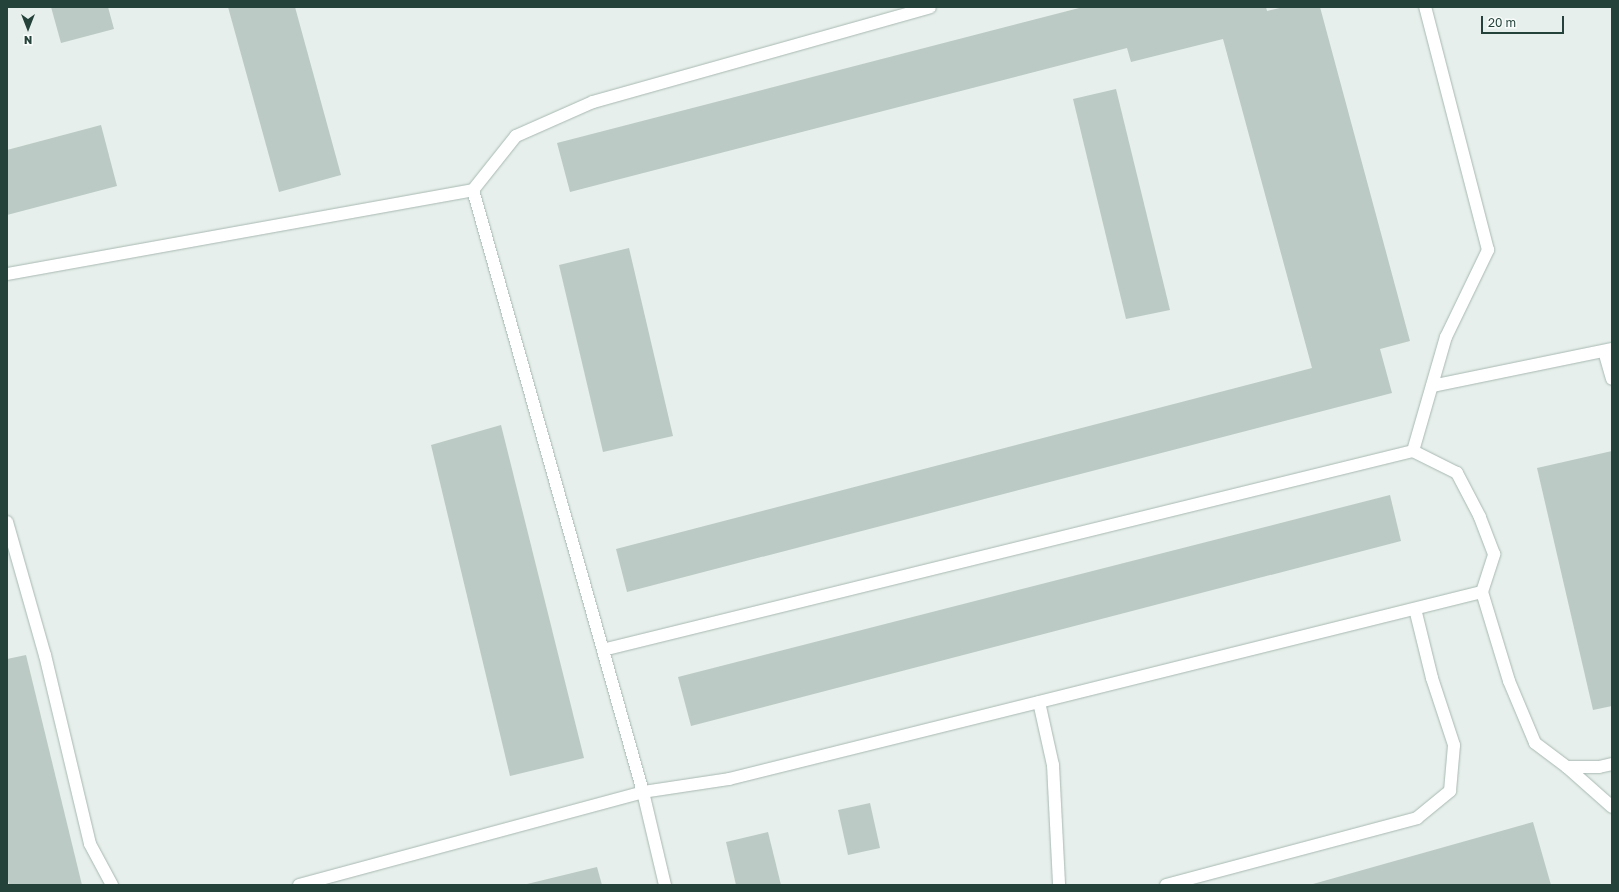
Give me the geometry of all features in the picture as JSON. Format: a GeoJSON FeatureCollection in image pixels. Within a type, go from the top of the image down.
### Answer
{"type":"FeatureCollection","features":[{"type":"Feature","properties":{"kind":"lane"},"geometry":{"type":"LineString","coordinates":[[7,274],[473,190],[516,136],[593,102],[930,7]]}},
{"type":"Feature","properties":{"kind":"lane"},"geometry":{"type":"LineString","coordinates":[[1413,451],[1446,337],[1488,250],[1425,7]]}},
{"type":"Feature","properties":{"kind":"lane"},"geometry":{"type":"LineString","coordinates":[[473,190],[643,792],[665,885]]}},
{"type":"Feature","properties":{"kind":"lane"},"geometry":{"type":"LineString","coordinates":[[1432,386],[1608,350],[1612,379]]}},
{"type":"Feature","properties":{"kind":"lane"},"geometry":{"type":"LineString","coordinates":[[603,650],[1413,451],[1457,473],[1480,517],[1494,554],[1482,592],[1509,681],[1535,743],[1567,767],[1612,807]]}},
{"type":"Feature","properties":{"kind":"lane"},"geometry":{"type":"LineString","coordinates":[[7,522],[45,655],[90,844],[112,885]]}},
{"type":"Feature","properties":{"kind":"lane"},"geometry":{"type":"LineString","coordinates":[[299,885],[643,792],[729,779],[1482,592]]}},
{"type":"Feature","properties":{"kind":"lane"},"geometry":{"type":"LineString","coordinates":[[1166,885],[1417,818],[1450,791],[1454,745],[1432,678],[1415,609]]}},
{"type":"Feature","properties":{"kind":"lane"},"geometry":{"type":"LineString","coordinates":[[1039,702],[1053,765],[1059,885]]}},
{"type":"Feature","properties":{"kind":"lane"},"geometry":{"type":"LineString","coordinates":[[1567,767],[1599,767],[1612,764]]}},
{"type":"Feature","properties":{"kind":"building"},"geometry":{"type":"Polygon","coordinates":[[[51,7],[108,7],[114,29],[61,43],[51,7]]]}},
{"type":"Feature","properties":{"kind":"building"},"geometry":{"type":"Polygon","coordinates":[[[228,7],[295,7],[341,175],[279,192],[228,7]]]}},
{"type":"Feature","properties":{"kind":"building"},"geometry":{"type":"Polygon","coordinates":[[[1083,7],[1266,7],[1267,11],[1284,7],[1320,7],[1410,341],[1380,349],[1392,393],[627,592],[616,549],[1312,368],[1223,39],[1131,62],[1127,48],[570,192],[557,143],[1083,7]]]}},
{"type":"Feature","properties":{"kind":"building"},"geometry":{"type":"Polygon","coordinates":[[[1116,89],[1170,310],[1126,319],[1073,99],[1116,89]]]}},
{"type":"Feature","properties":{"kind":"building"},"geometry":{"type":"Polygon","coordinates":[[[101,125],[117,186],[7,215],[7,150],[101,125]]]}},
{"type":"Feature","properties":{"kind":"building"},"geometry":{"type":"Polygon","coordinates":[[[629,248],[673,436],[603,452],[559,265],[629,248]]]}},
{"type":"Feature","properties":{"kind":"building"},"geometry":{"type":"Polygon","coordinates":[[[501,425],[584,758],[510,776],[431,445],[501,425]]]}},
{"type":"Feature","properties":{"kind":"building"},"geometry":{"type":"Polygon","coordinates":[[[1612,451],[1612,706],[1593,710],[1537,468],[1612,451]]]}},
{"type":"Feature","properties":{"kind":"building"},"geometry":{"type":"Polygon","coordinates":[[[1390,495],[1401,541],[691,726],[678,677],[1390,495]]]}},
{"type":"Feature","properties":{"kind":"building"},"geometry":{"type":"Polygon","coordinates":[[[26,655],[82,885],[9,885],[7,876],[7,659],[26,655]]]}},
{"type":"Feature","properties":{"kind":"building"},"geometry":{"type":"Polygon","coordinates":[[[870,803],[880,848],[848,855],[838,810],[870,803]]]}},
{"type":"Feature","properties":{"kind":"building"},"geometry":{"type":"Polygon","coordinates":[[[1533,822],[1551,885],[1313,884],[1533,822]]]}},
{"type":"Feature","properties":{"kind":"building"},"geometry":{"type":"Polygon","coordinates":[[[768,832],[781,885],[736,885],[726,842],[768,832]]]}},
{"type":"Feature","properties":{"kind":"building"},"geometry":{"type":"Polygon","coordinates":[[[597,867],[602,885],[527,885],[527,884],[597,867]]]}}]}
